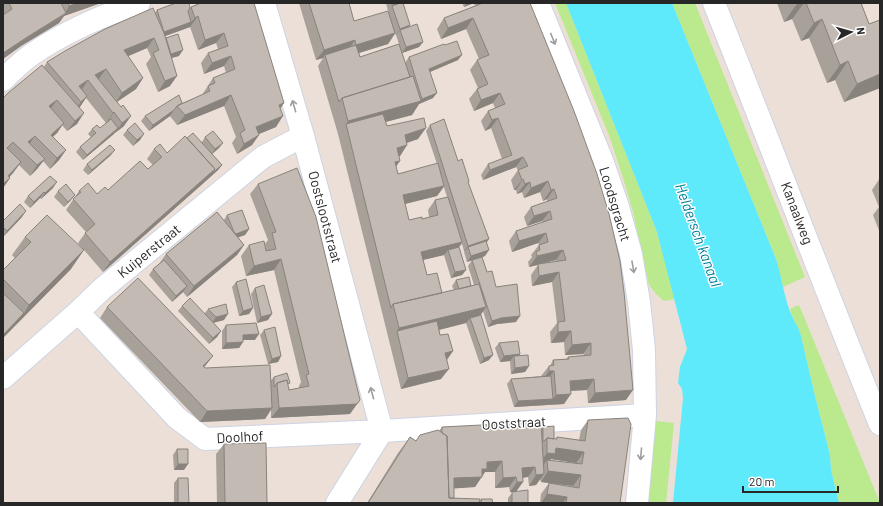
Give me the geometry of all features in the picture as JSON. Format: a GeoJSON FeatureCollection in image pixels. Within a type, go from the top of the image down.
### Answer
{"type":"FeatureCollection","features":[{"type":"Feature","properties":{"kind":"street"},"geometry":{"type":"LineString","coordinates":[[3,80],[30,56],[67,33],[109,14],[139,3]]}},
{"type":"Feature","properties":{"kind":"street","name":"Oostslootstraat"},"geometry":{"type":"LineString","coordinates":[[264,3],[303,136],[382,431]]}},
{"type":"Feature","properties":{"kind":"street","name":"Loodsgracht"},"geometry":{"type":"LineString","coordinates":[[538,3],[603,163],[618,207],[627,241],[639,302],[644,350],[645,415],[636,503]]}},
{"type":"Feature","properties":{"kind":"street","name":"Kanaalweg"},"geometry":{"type":"LineString","coordinates":[[714,3],[880,424]]}},
{"type":"Feature","properties":{"kind":"street","name":"Kuiperstraat"},"geometry":{"type":"LineString","coordinates":[[3,378],[102,290],[263,157],[303,136]]}},
{"type":"Feature","properties":{"kind":"street","name":"Doolhof"},"geometry":{"type":"LineString","coordinates":[[78,312],[177,418],[205,439],[382,431]]}},
{"type":"Feature","properties":{"kind":"street","name":"Ooststraat"},"geometry":{"type":"LineString","coordinates":[[382,431],[645,415]]}},
{"type":"Feature","properties":{"kind":"street"},"geometry":{"type":"LineString","coordinates":[[337,503],[382,431]]}},
{"type":"Feature","properties":{"kind":"green space"},"geometry":{"type":"Polygon","coordinates":[[[555,3],[566,3],[657,232],[675,299],[664,301],[649,285],[633,212],[610,138],[555,3]]]}},
{"type":"Feature","properties":{"kind":"green space"},"geometry":{"type":"Polygon","coordinates":[[[672,3],[695,3],[805,277],[783,287],[776,259],[672,3]]]}},
{"type":"Feature","properties":{"kind":"green space"},"geometry":{"type":"Polygon","coordinates":[[[798,305],[880,503],[839,503],[831,470],[830,455],[801,336],[790,309],[798,305]]]}},
{"type":"Feature","properties":{"kind":"green space"},"geometry":{"type":"Polygon","coordinates":[[[656,421],[674,423],[666,503],[645,503],[656,421]]]}},
{"type":"Feature","properties":{"kind":"water","name":"Heldersch kanaal"},"geometry":{"type":"Polygon","coordinates":[[[566,3],[672,3],[776,259],[787,302],[801,336],[830,455],[831,470],[839,503],[673,503],[683,398],[682,389],[678,383],[680,367],[687,349],[657,232],[566,3]]]}},
{"type":"Feature","properties":{"kind":"building"},"geometry":{"type":"Polygon","coordinates":[[[9,3],[61,3],[66,13],[3,53],[3,15],[12,9],[9,3]]]}},
{"type":"Feature","properties":{"kind":"building"},"geometry":{"type":"Polygon","coordinates":[[[68,3],[79,3],[69,6],[68,3]]]}},
{"type":"Feature","properties":{"kind":"building"},"geometry":{"type":"Polygon","coordinates":[[[176,3],[189,3],[190,8],[188,11],[191,22],[164,32],[157,10],[176,3]]]}},
{"type":"Feature","properties":{"kind":"building"},"geometry":{"type":"Polygon","coordinates":[[[201,3],[254,3],[284,103],[279,105],[283,116],[256,127],[259,135],[244,144],[240,133],[245,130],[231,95],[185,115],[177,106],[210,91],[208,86],[215,83],[213,78],[235,69],[231,56],[212,63],[208,53],[228,46],[224,33],[205,40],[198,16],[195,18],[191,7],[201,3]]]}},
{"type":"Feature","properties":{"kind":"building"},"geometry":{"type":"Polygon","coordinates":[[[309,3],[349,3],[354,21],[388,11],[395,33],[356,45],[355,40],[324,50],[309,3]]]}},
{"type":"Feature","properties":{"kind":"building"},"geometry":{"type":"Polygon","coordinates":[[[392,3],[403,3],[410,25],[400,29],[392,6],[398,4],[392,5],[392,3]]]}},
{"type":"Feature","properties":{"kind":"building"},"geometry":{"type":"Polygon","coordinates":[[[483,3],[530,3],[574,111],[597,174],[609,214],[620,261],[633,390],[595,393],[594,379],[570,381],[571,394],[556,395],[554,371],[549,371],[549,366],[554,365],[553,360],[591,355],[591,343],[572,345],[571,331],[558,332],[558,322],[565,321],[559,272],[539,276],[538,264],[566,260],[563,250],[537,256],[536,252],[540,250],[539,245],[548,242],[546,233],[519,241],[516,231],[552,219],[550,211],[534,216],[531,207],[557,198],[554,189],[551,190],[548,181],[531,188],[530,182],[525,184],[518,170],[528,166],[523,157],[490,170],[488,164],[512,155],[498,118],[492,120],[488,111],[505,104],[500,93],[481,100],[477,89],[488,84],[477,60],[489,55],[473,18],[448,28],[444,18],[483,3]]]}},
{"type":"Feature","properties":{"kind":"building"},"geometry":{"type":"Polygon","coordinates":[[[806,3],[861,3],[869,24],[880,20],[880,74],[857,84],[848,61],[840,65],[822,19],[814,23],[806,3]]]}},
{"type":"Feature","properties":{"kind":"building"},"geometry":{"type":"Polygon","coordinates":[[[153,8],[164,33],[177,76],[165,81],[153,53],[159,50],[154,38],[124,50],[143,78],[122,93],[106,69],[95,75],[121,107],[123,105],[131,116],[122,123],[88,80],[79,86],[87,96],[81,102],[47,62],[105,29],[153,8]]]}},
{"type":"Feature","properties":{"kind":"building"},"geometry":{"type":"Polygon","coordinates":[[[417,24],[423,42],[406,47],[400,30],[417,24]]]}},
{"type":"Feature","properties":{"kind":"building"},"geometry":{"type":"Polygon","coordinates":[[[178,34],[183,50],[171,54],[166,38],[178,34]]]}},
{"type":"Feature","properties":{"kind":"building"},"geometry":{"type":"Polygon","coordinates":[[[457,41],[462,55],[429,69],[437,93],[422,99],[409,57],[444,44],[457,41]]]}},
{"type":"Feature","properties":{"kind":"building"},"geometry":{"type":"Polygon","coordinates":[[[399,44],[410,77],[342,98],[339,102],[325,55],[356,45],[360,57],[399,44]]]}},
{"type":"Feature","properties":{"kind":"building"},"geometry":{"type":"Polygon","coordinates":[[[42,65],[84,113],[75,121],[57,100],[49,106],[64,123],[51,135],[66,150],[57,158],[35,136],[28,142],[45,159],[37,165],[13,142],[7,148],[21,162],[8,176],[10,178],[3,184],[3,98],[42,65]]]}},
{"type":"Feature","properties":{"kind":"building"},"geometry":{"type":"Polygon","coordinates":[[[413,76],[421,101],[348,121],[342,98],[413,76]]]}},
{"type":"Feature","properties":{"kind":"building"},"geometry":{"type":"Polygon","coordinates":[[[179,95],[182,103],[153,125],[145,116],[179,95]]]}},
{"type":"Feature","properties":{"kind":"building"},"geometry":{"type":"Polygon","coordinates":[[[383,114],[387,126],[424,118],[426,128],[405,135],[407,145],[397,148],[400,161],[395,162],[398,174],[438,163],[444,186],[403,195],[409,220],[422,217],[422,219],[438,215],[435,200],[448,197],[462,242],[421,252],[427,275],[437,273],[442,293],[393,304],[391,308],[346,124],[383,114]]]}},
{"type":"Feature","properties":{"kind":"building"},"geometry":{"type":"Polygon","coordinates":[[[111,119],[118,128],[87,155],[80,147],[96,133],[92,129],[97,125],[100,128],[111,119]]]}},
{"type":"Feature","properties":{"kind":"building"},"geometry":{"type":"Polygon","coordinates":[[[444,119],[458,161],[462,159],[469,181],[468,182],[489,239],[468,246],[430,125],[444,119]]]}},
{"type":"Feature","properties":{"kind":"building"},"geometry":{"type":"Polygon","coordinates":[[[135,123],[144,134],[137,140],[127,130],[135,123]]]}},
{"type":"Feature","properties":{"kind":"building"},"geometry":{"type":"Polygon","coordinates":[[[213,131],[223,143],[215,149],[205,137],[213,131]]]}},
{"type":"Feature","properties":{"kind":"building"},"geometry":{"type":"Polygon","coordinates":[[[193,133],[222,165],[211,174],[215,169],[187,138],[193,133]]]}},
{"type":"Feature","properties":{"kind":"building"},"geometry":{"type":"Polygon","coordinates":[[[185,136],[215,169],[110,262],[85,233],[95,224],[73,199],[88,183],[97,194],[105,187],[108,190],[140,161],[148,169],[162,157],[154,149],[160,144],[167,153],[185,136]]]}},
{"type":"Feature","properties":{"kind":"building"},"geometry":{"type":"Polygon","coordinates":[[[110,145],[115,150],[92,170],[87,164],[110,145]]]}},
{"type":"Feature","properties":{"kind":"building"},"geometry":{"type":"Polygon","coordinates":[[[297,168],[316,217],[360,400],[357,404],[279,408],[277,383],[287,380],[289,390],[309,386],[306,375],[309,374],[281,259],[254,266],[249,245],[264,241],[266,251],[276,249],[272,233],[276,232],[258,184],[297,168]]]}},
{"type":"Feature","properties":{"kind":"building"},"geometry":{"type":"Polygon","coordinates":[[[50,176],[57,182],[34,202],[28,196],[50,176]]]}},
{"type":"Feature","properties":{"kind":"building"},"geometry":{"type":"Polygon","coordinates":[[[66,184],[75,195],[68,202],[58,191],[66,184]]]}},
{"type":"Feature","properties":{"kind":"building"},"geometry":{"type":"Polygon","coordinates":[[[20,204],[26,211],[7,231],[3,227],[3,221],[20,204]]]}},
{"type":"Feature","properties":{"kind":"building"},"geometry":{"type":"Polygon","coordinates":[[[242,210],[249,229],[236,234],[227,215],[242,210]]]}},
{"type":"Feature","properties":{"kind":"building"},"geometry":{"type":"Polygon","coordinates":[[[217,212],[244,245],[194,286],[166,254],[217,212]]]}},
{"type":"Feature","properties":{"kind":"building"},"geometry":{"type":"Polygon","coordinates":[[[47,215],[84,250],[29,305],[3,279],[3,270],[31,242],[25,237],[47,215]]]}},
{"type":"Feature","properties":{"kind":"building"},"geometry":{"type":"Polygon","coordinates":[[[486,241],[489,250],[471,256],[468,247],[486,241]]]}},
{"type":"Feature","properties":{"kind":"building"},"geometry":{"type":"Polygon","coordinates":[[[459,247],[466,270],[455,272],[448,250],[459,247]]]}},
{"type":"Feature","properties":{"kind":"building"},"geometry":{"type":"Polygon","coordinates":[[[482,257],[487,272],[492,271],[496,287],[517,284],[520,316],[501,318],[492,321],[472,260],[482,257]]]}},
{"type":"Feature","properties":{"kind":"building"},"geometry":{"type":"Polygon","coordinates":[[[164,260],[187,286],[176,296],[153,269],[164,260]]]}},
{"type":"Feature","properties":{"kind":"building"},"geometry":{"type":"Polygon","coordinates":[[[469,277],[471,286],[459,289],[456,280],[469,277]]]}},
{"type":"Feature","properties":{"kind":"building"},"geometry":{"type":"Polygon","coordinates":[[[138,278],[213,356],[203,366],[205,368],[270,365],[272,408],[207,411],[107,307],[138,278]]]}},
{"type":"Feature","properties":{"kind":"building"},"geometry":{"type":"Polygon","coordinates":[[[246,279],[253,308],[243,311],[236,282],[246,279]]]}},
{"type":"Feature","properties":{"kind":"building"},"geometry":{"type":"Polygon","coordinates":[[[479,284],[486,307],[399,328],[393,304],[479,284]]]}},
{"type":"Feature","properties":{"kind":"building"},"geometry":{"type":"Polygon","coordinates":[[[264,285],[272,314],[261,317],[255,288],[264,285]]]}},
{"type":"Feature","properties":{"kind":"building"},"geometry":{"type":"Polygon","coordinates":[[[3,293],[24,313],[3,335],[3,293]]]}},
{"type":"Feature","properties":{"kind":"building"},"geometry":{"type":"Polygon","coordinates":[[[190,298],[221,331],[213,338],[182,306],[190,298]]]}},
{"type":"Feature","properties":{"kind":"building"},"geometry":{"type":"Polygon","coordinates":[[[226,304],[228,314],[216,317],[208,309],[226,304]]]}},
{"type":"Feature","properties":{"kind":"building"},"geometry":{"type":"Polygon","coordinates":[[[481,315],[493,355],[484,358],[470,318],[481,315]]]}},
{"type":"Feature","properties":{"kind":"building"},"geometry":{"type":"Polygon","coordinates":[[[437,321],[440,335],[448,334],[453,351],[445,353],[449,369],[408,378],[397,331],[437,321]]]}},
{"type":"Feature","properties":{"kind":"building"},"geometry":{"type":"Polygon","coordinates":[[[256,323],[259,334],[243,335],[243,342],[226,343],[226,325],[256,323]]]}},
{"type":"Feature","properties":{"kind":"building"},"geometry":{"type":"Polygon","coordinates":[[[275,327],[281,356],[272,359],[264,330],[275,327]]]}},
{"type":"Feature","properties":{"kind":"building"},"geometry":{"type":"Polygon","coordinates":[[[518,341],[520,354],[504,356],[499,343],[518,341]]]}},
{"type":"Feature","properties":{"kind":"building"},"geometry":{"type":"Polygon","coordinates":[[[528,355],[529,366],[515,368],[514,356],[528,355]]]}},
{"type":"Feature","properties":{"kind":"building"},"geometry":{"type":"Polygon","coordinates":[[[287,373],[290,383],[288,384],[287,380],[277,383],[274,387],[274,377],[287,373]]]}},
{"type":"Feature","properties":{"kind":"building"},"geometry":{"type":"Polygon","coordinates":[[[551,376],[553,399],[518,401],[511,379],[551,376]]]}},
{"type":"Feature","properties":{"kind":"building"},"geometry":{"type":"Polygon","coordinates":[[[628,418],[631,424],[620,503],[566,503],[567,497],[547,494],[549,483],[579,488],[581,475],[548,471],[547,460],[582,464],[584,452],[556,448],[555,454],[547,453],[547,438],[557,439],[557,437],[585,441],[588,420],[628,418]]]}},
{"type":"Feature","properties":{"kind":"building"},"geometry":{"type":"Polygon","coordinates":[[[541,422],[544,474],[536,475],[535,467],[522,468],[523,482],[517,482],[516,477],[503,478],[502,461],[487,462],[487,469],[482,469],[482,477],[454,478],[454,498],[449,498],[447,436],[442,433],[442,427],[541,422]]]}},
{"type":"Feature","properties":{"kind":"building"},"geometry":{"type":"Polygon","coordinates":[[[554,426],[554,439],[547,438],[543,442],[543,427],[554,426]]]}},
{"type":"Feature","properties":{"kind":"building"},"geometry":{"type":"Polygon","coordinates":[[[438,430],[447,436],[449,498],[480,499],[479,503],[368,503],[410,437],[416,441],[420,435],[438,430]]]}},
{"type":"Feature","properties":{"kind":"building"},"geometry":{"type":"Polygon","coordinates":[[[266,443],[267,503],[225,503],[224,444],[266,443]]]}},
{"type":"Feature","properties":{"kind":"building"},"geometry":{"type":"Polygon","coordinates":[[[177,449],[188,449],[188,464],[178,464],[177,449]]]}},
{"type":"Feature","properties":{"kind":"building"},"geometry":{"type":"Polygon","coordinates":[[[178,478],[188,478],[189,503],[178,503],[178,478]]]}},
{"type":"Feature","properties":{"kind":"building"},"geometry":{"type":"Polygon","coordinates":[[[528,490],[528,503],[512,503],[512,492],[528,490]]]}},
{"type":"Feature","properties":{"kind":"building"},"geometry":{"type":"Polygon","coordinates":[[[481,499],[492,499],[493,503],[479,503],[482,501],[481,499]]]}}]}
